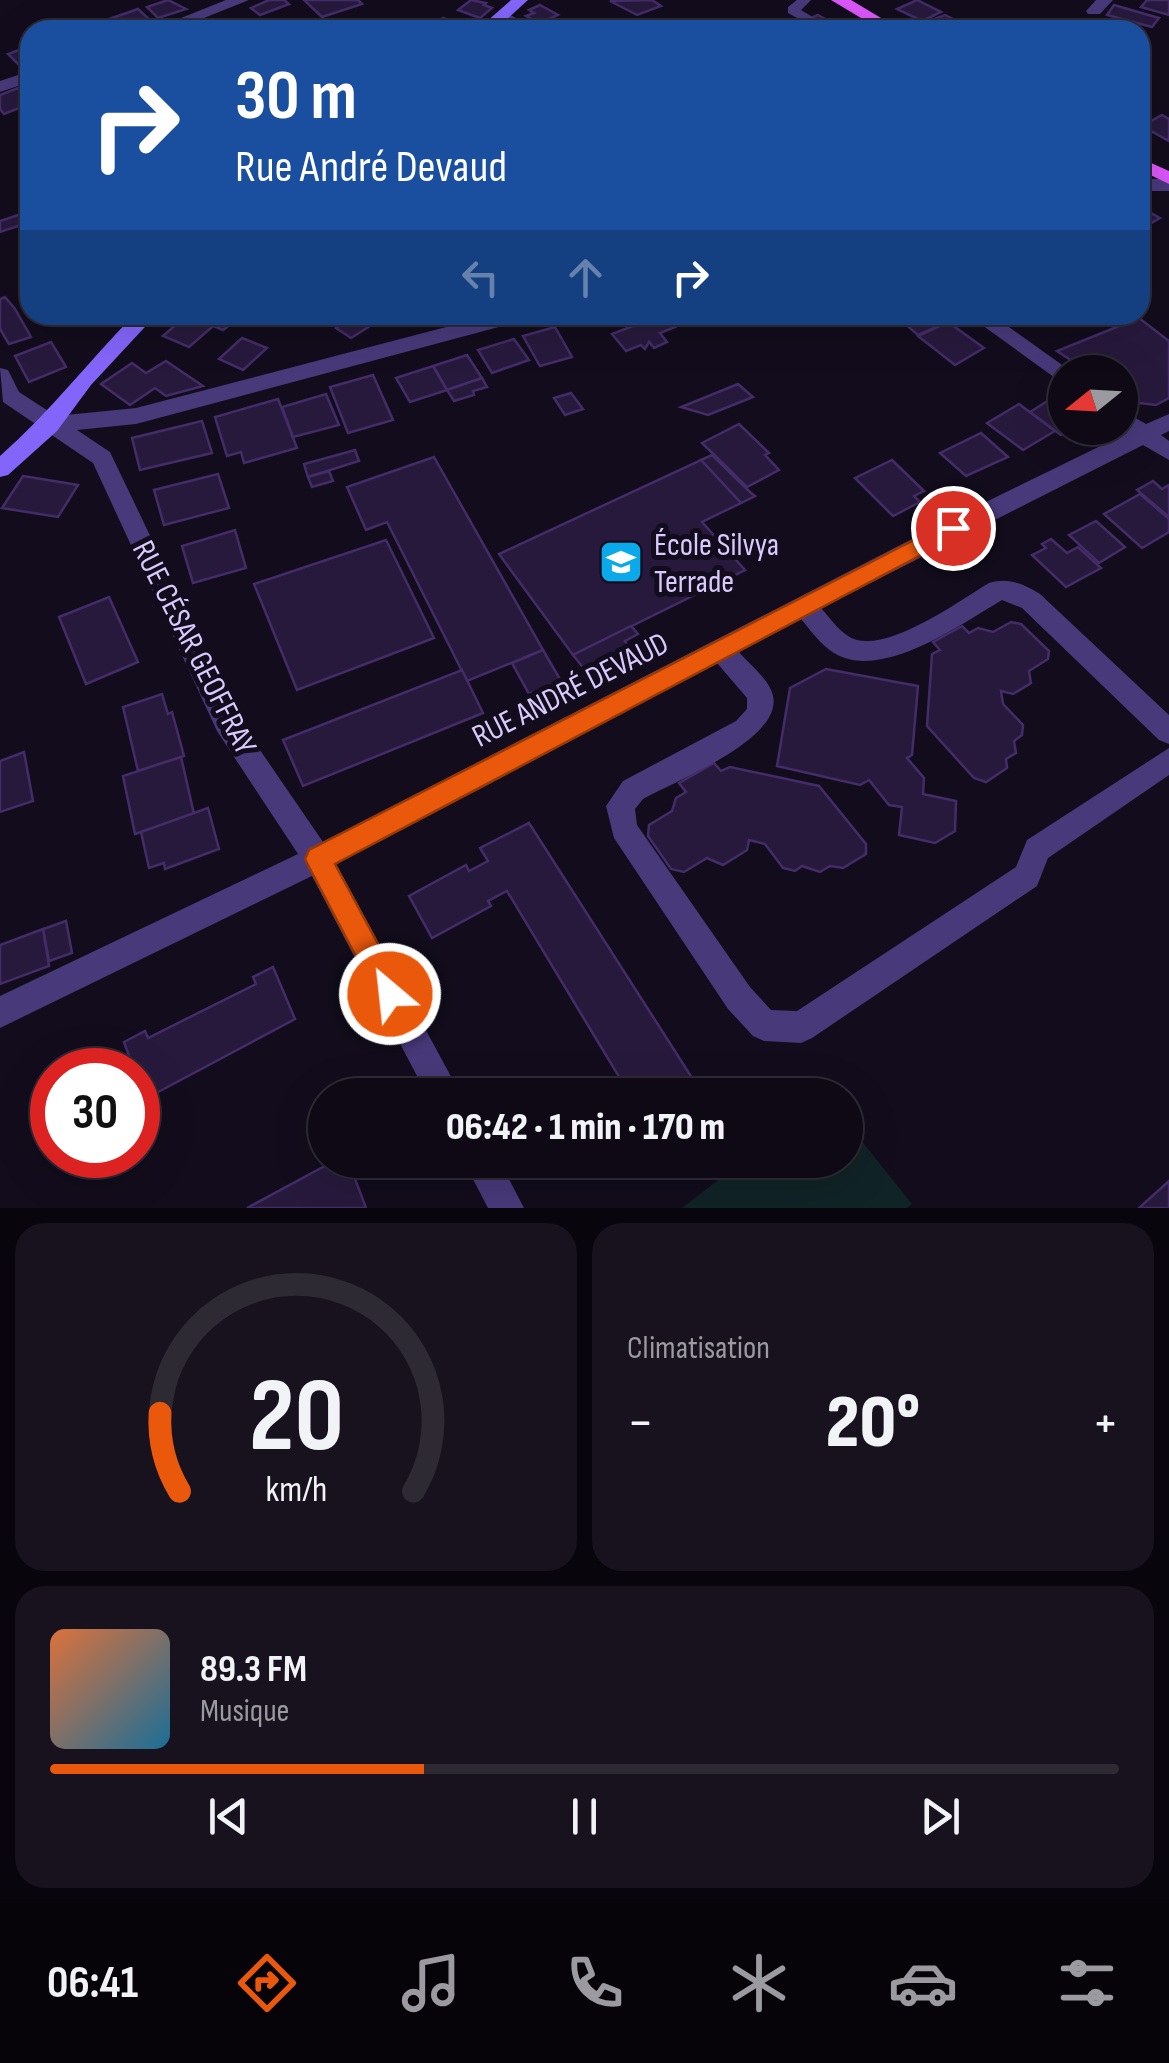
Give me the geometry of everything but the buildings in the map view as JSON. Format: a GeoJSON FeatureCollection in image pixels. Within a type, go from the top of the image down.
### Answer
{"type":"FeatureCollection","features":[{"type":"Feature","properties":{"kind":"main road"},"geometry":{"type":"LineString","coordinates":[[839,0],[874,20]]}},
{"type":"Feature","properties":{"kind":"street"},"geometry":{"type":"LineString","coordinates":[[186,20],[241,0]]}},
{"type":"Feature","properties":{"kind":"street"},"geometry":{"type":"LineString","coordinates":[[498,20],[520,0]]}},
{"type":"Feature","properties":{"kind":"street"},"geometry":{"type":"LineString","coordinates":[[503,16],[510,20]]}},
{"type":"Feature","properties":{"kind":"street"},"geometry":{"type":"LineString","coordinates":[[0,468],[49,425],[83,380],[136,325]]}},
{"type":"Feature","properties":{"kind":"street"},"geometry":{"type":"LineString","coordinates":[[49,425],[136,416],[480,325]]}},
{"type":"Feature","properties":{"kind":"street"},"geometry":{"type":"LineString","coordinates":[[992,325],[1048,366]]}},
{"type":"Feature","properties":{"kind":"street"},"geometry":{"type":"LineString","coordinates":[[0,375],[5,399]]}},
{"type":"Feature","properties":{"kind":"street","name":"RUE CÉSAR GEOFFRAY"},"geometry":{"type":"LineString","coordinates":[[5,399],[102,458],[226,723],[318,859],[436,1078]]}},
{"type":"Feature","properties":{"kind":"street"},"geometry":{"type":"LineString","coordinates":[[1157,429],[1169,452]]}},
{"type":"Feature","properties":{"kind":"street","name":"RUE ANDRÉ DEVAUD"},"geometry":{"type":"LineString","coordinates":[[0,1012],[318,859],[804,606],[1157,429]]}},
{"type":"Feature","properties":{"kind":"street"},"geometry":{"type":"LineString","coordinates":[[804,606],[844,647],[862,653],[890,648],[998,590],[1014,591],[1031,600],[1169,732]]}},
{"type":"Feature","properties":{"kind":"street"},"geometry":{"type":"LineString","coordinates":[[721,649],[760,696],[760,713],[746,728],[634,790],[620,806],[624,830],[739,998],[764,1024],[801,1027],[1027,876],[1037,849],[1169,760]]}},
{"type":"Feature","properties":{"kind":"street"},"geometry":{"type":"LineString","coordinates":[[490,1178],[507,1208]]}},
{"type":"Feature","properties":{"kind":"lane"},"geometry":{"type":"LineString","coordinates":[[805,0],[792,10],[810,20]]}},
{"type":"Feature","properties":{"kind":"green space"},"geometry":{"type":"Polygon","coordinates":[[[863,1143],[912,1204],[907,1208],[682,1208],[721,1178],[863,1178],[863,1143]]]}},
{"type":"Feature","properties":{"kind":"place","name":"École Silvya Terrade"},"geometry":{"type":"Point","coordinates":[621,562]}},
{"type":"Feature","properties":{"kind":"route"},"geometry":{"type":"LineString","coordinates":[[390,994],[318,859],[953,528]]}}]}
